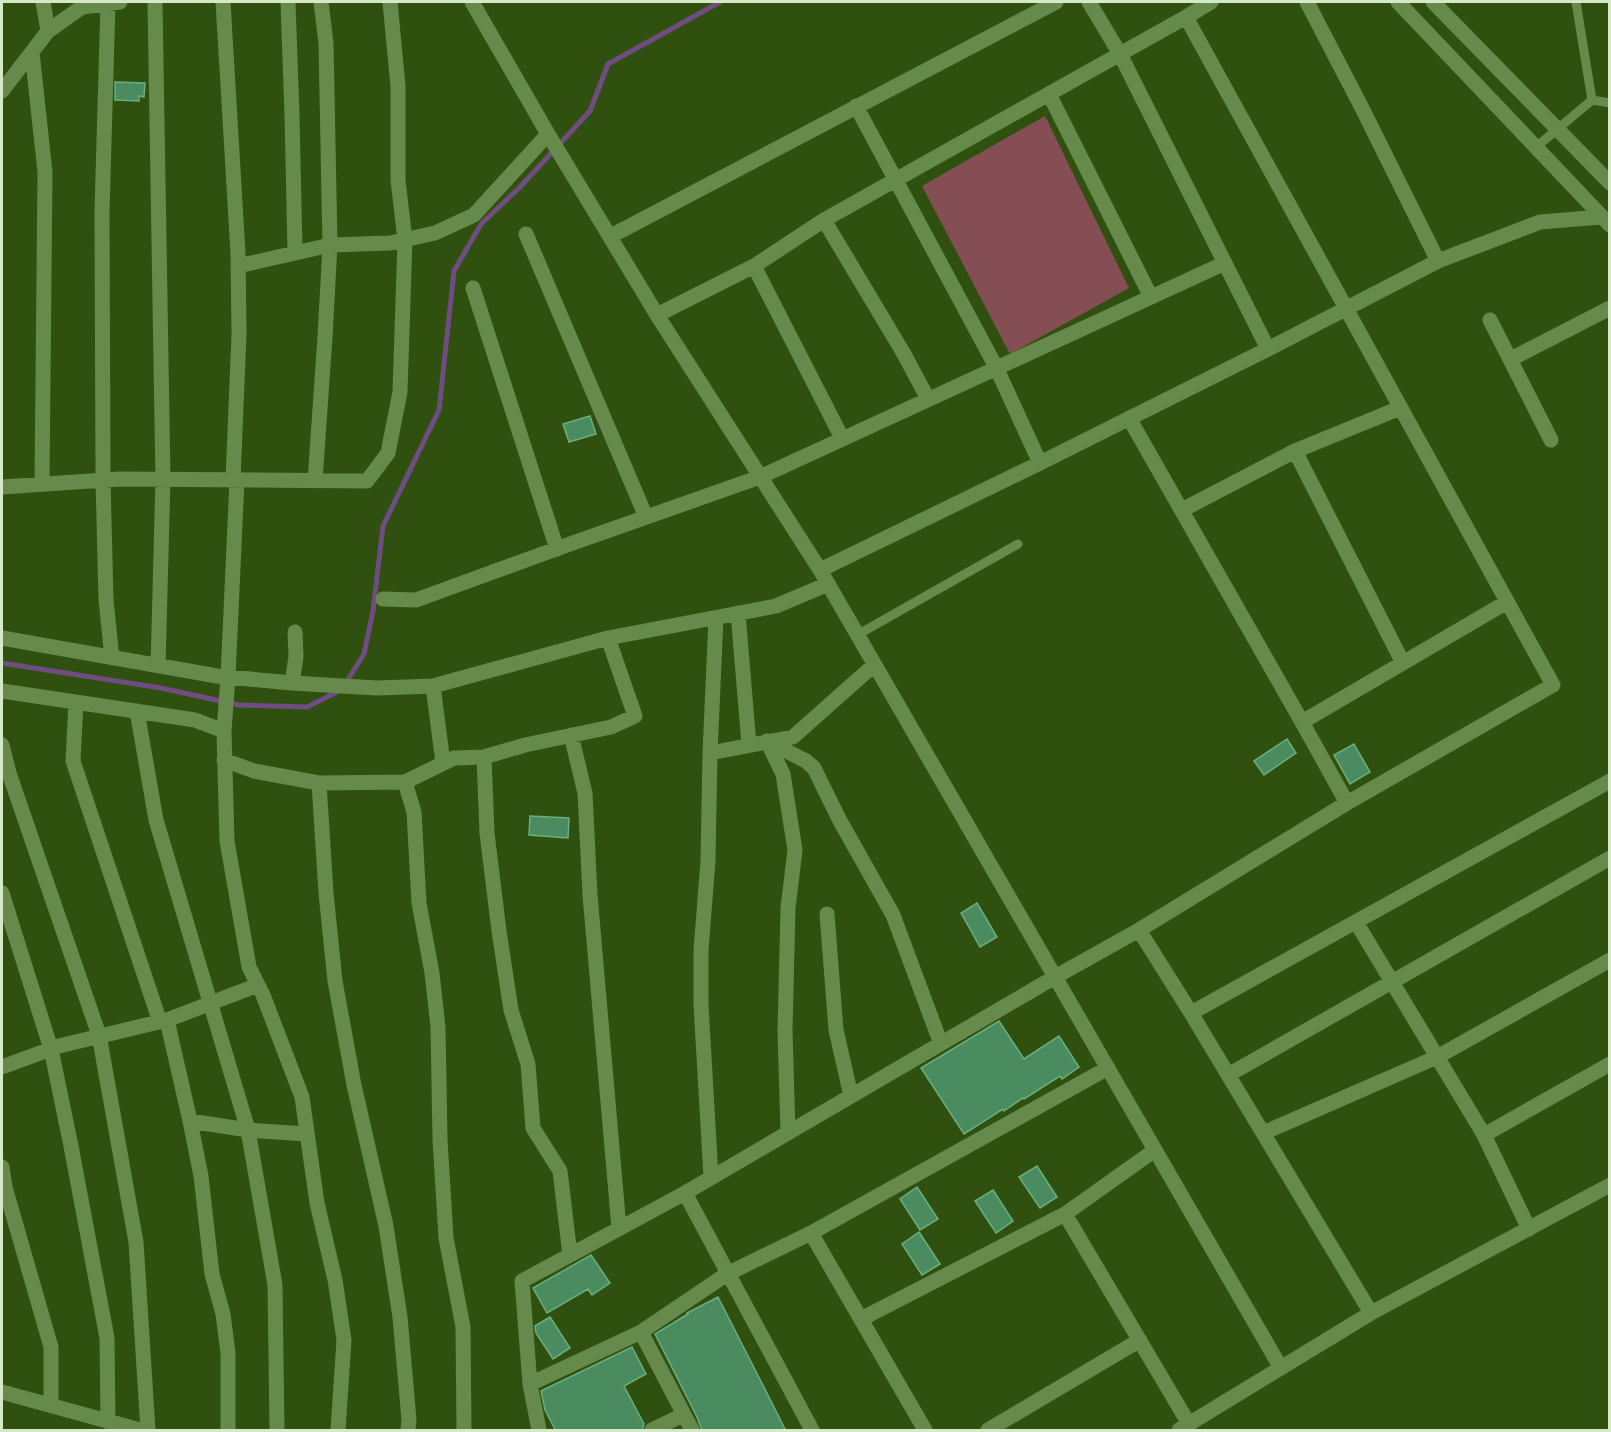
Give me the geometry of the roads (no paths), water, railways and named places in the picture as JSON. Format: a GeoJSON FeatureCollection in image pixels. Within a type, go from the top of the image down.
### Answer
{"type":"FeatureCollection","features":[{"type":"Feature","properties":{"kind":"street"},"geometry":{"type":"LineString","coordinates":[[43,2],[48,31]]}},
{"type":"Feature","properties":{"kind":"street"},"geometry":{"type":"LineString","coordinates":[[2,91],[48,31],[82,8],[114,2],[102,212],[103,480],[106,600],[112,657]]}},
{"type":"Feature","properties":{"kind":"street"},"geometry":{"type":"LineString","coordinates":[[155,2],[163,479],[158,666]]}},
{"type":"Feature","properties":{"kind":"street"},"geometry":{"type":"LineString","coordinates":[[223,2],[238,266],[239,334],[228,677],[224,731],[227,841],[249,967],[302,1097],[317,1203],[335,1280],[344,1340],[338,1431]]}},
{"type":"Feature","properties":{"kind":"street"},"geometry":{"type":"LineString","coordinates":[[288,2],[295,252]]}},
{"type":"Feature","properties":{"kind":"street"},"geometry":{"type":"LineString","coordinates":[[315,481],[330,245],[326,43],[321,2]]}},
{"type":"Feature","properties":{"kind":"street"},"geometry":{"type":"LineString","coordinates":[[2,487],[103,480],[163,479],[367,481],[388,453],[400,392],[405,240],[398,180],[398,86],[390,2]]}},
{"type":"Feature","properties":{"kind":"street"},"geometry":{"type":"LineString","coordinates":[[472,2],[657,315],[820,570],[1281,1368]]}},
{"type":"Feature","properties":{"kind":"street"},"geometry":{"type":"LineString","coordinates":[[611,236],[1056,2]]}},
{"type":"Feature","properties":{"kind":"street"},"geometry":{"type":"LineString","coordinates":[[1089,2],[1120,54],[1268,349]]}},
{"type":"Feature","properties":{"kind":"street"},"geometry":{"type":"LineString","coordinates":[[657,315],[754,266],[824,220],[1211,2]]}},
{"type":"Feature","properties":{"kind":"street"},"geometry":{"type":"LineString","coordinates":[[1307,2],[1438,261]]}},
{"type":"Feature","properties":{"kind":"street"},"geometry":{"type":"LineString","coordinates":[[1398,2],[1605,221]]}},
{"type":"Feature","properties":{"kind":"street"},"geometry":{"type":"LineString","coordinates":[[1433,2],[1610,183]]}},
{"type":"Feature","properties":{"kind":"street"},"geometry":{"type":"LineString","coordinates":[[539,1431],[530,1384],[522,1281],[685,1193],[1139,930],[1347,803],[1553,685],[1186,17]]}},
{"type":"Feature","properties":{"kind":"street"},"geometry":{"type":"LineString","coordinates":[[32,52],[45,172],[42,484]]}},
{"type":"Feature","properties":{"kind":"street"},"geometry":{"type":"LineString","coordinates":[[1049,94],[1151,297]]}},
{"type":"Feature","properties":{"kind":"street"},"geometry":{"type":"LineString","coordinates":[[856,106],[996,367],[1040,463]]}},
{"type":"Feature","properties":{"kind":"street"},"geometry":{"type":"LineString","coordinates":[[238,266],[330,245],[390,243],[435,233],[474,215],[550,137]]}},
{"type":"Feature","properties":{"kind":"street"},"geometry":{"type":"LineString","coordinates":[[824,220],[904,354],[928,399]]}},
{"type":"Feature","properties":{"kind":"street"},"geometry":{"type":"LineString","coordinates":[[820,570],[1268,349],[1438,261],[1540,222],[1605,221]]}},
{"type":"Feature","properties":{"kind":"street"},"geometry":{"type":"LineString","coordinates":[[526,234],[646,517]]}},
{"type":"Feature","properties":{"kind":"street"},"geometry":{"type":"LineString","coordinates":[[383,599],[416,600],[760,477],[1225,263]]}},
{"type":"Feature","properties":{"kind":"street"},"geometry":{"type":"LineString","coordinates":[[754,266],[842,438]]}},
{"type":"Feature","properties":{"kind":"street"},"geometry":{"type":"LineString","coordinates":[[473,288],[557,549]]}},
{"type":"Feature","properties":{"kind":"street"},"geometry":{"type":"LineString","coordinates":[[1511,359],[1610,308]]}},
{"type":"Feature","properties":{"kind":"street"},"geometry":{"type":"LineString","coordinates":[[1490,320],[1551,440]]}},
{"type":"Feature","properties":{"kind":"street"},"geometry":{"type":"LineString","coordinates":[[1182,510],[1295,451],[1401,408]]}},
{"type":"Feature","properties":{"kind":"street"},"geometry":{"type":"LineString","coordinates":[[1129,418],[1347,803]]}},
{"type":"Feature","properties":{"kind":"street"},"geometry":{"type":"LineString","coordinates":[[1295,451],[1403,663]]}},
{"type":"Feature","properties":{"kind":"street"},"geometry":{"type":"LineString","coordinates":[[2,638],[228,677],[377,688],[434,686],[608,638],[776,606],[828,584]]}},
{"type":"Feature","properties":{"kind":"street"},"geometry":{"type":"LineString","coordinates":[[1302,722],[1507,602]]}},
{"type":"Feature","properties":{"kind":"street"},"geometry":{"type":"LineString","coordinates":[[738,614],[749,745]]}},
{"type":"Feature","properties":{"kind":"street"},"geometry":{"type":"LineString","coordinates":[[711,1177],[700,1005],[701,950],[708,861],[716,618]]}},
{"type":"Feature","properties":{"kind":"street"},"geometry":{"type":"LineString","coordinates":[[292,683],[296,657],[295,632]]}},
{"type":"Feature","properties":{"kind":"street"},"geometry":{"type":"LineString","coordinates":[[224,760],[254,771],[319,783],[405,783],[454,758],[484,757],[525,745],[611,727],[635,716],[608,638]]}},
{"type":"Feature","properties":{"kind":"street"},"geometry":{"type":"LineString","coordinates":[[710,753],[793,737],[874,665]]}},
{"type":"Feature","properties":{"kind":"street"},"geometry":{"type":"LineString","coordinates":[[434,686],[443,763]]}},
{"type":"Feature","properties":{"kind":"street"},"geometry":{"type":"LineString","coordinates":[[2,691],[195,720],[224,731]]}},
{"type":"Feature","properties":{"kind":"street"},"geometry":{"type":"LineString","coordinates":[[76,702],[73,761],[164,1021],[190,1122],[201,1176],[212,1274],[223,1314],[227,1343],[228,1431]]}},
{"type":"Feature","properties":{"kind":"street"},"geometry":{"type":"LineString","coordinates":[[137,711],[156,820],[248,1130],[275,1285],[277,1431]]}},
{"type":"Feature","properties":{"kind":"street"},"geometry":{"type":"LineString","coordinates":[[571,735],[585,793],[590,895],[620,1228]]}},
{"type":"Feature","properties":{"kind":"street"},"geometry":{"type":"LineString","coordinates":[[767,741],[806,761],[814,768],[839,819],[893,915],[940,1044]]}},
{"type":"Feature","properties":{"kind":"street"},"geometry":{"type":"LineString","coordinates":[[767,741],[783,774],[795,850],[787,930],[785,1031],[788,1133]]}},
{"type":"Feature","properties":{"kind":"street"},"geometry":{"type":"LineString","coordinates":[[2,745],[9,773],[99,1035],[136,1242],[148,1431]]}},
{"type":"Feature","properties":{"kind":"street"},"geometry":{"type":"LineString","coordinates":[[484,757],[487,833],[498,931],[511,1010],[528,1064],[533,1128],[560,1171],[570,1255]]}},
{"type":"Feature","properties":{"kind":"street"},"geometry":{"type":"LineString","coordinates":[[1191,1013],[1610,782]]}},
{"type":"Feature","properties":{"kind":"street"},"geometry":{"type":"LineString","coordinates":[[319,783],[326,893],[335,981],[354,1084],[386,1226],[400,1317],[408,1431]]}},
{"type":"Feature","properties":{"kind":"street"},"geometry":{"type":"LineString","coordinates":[[405,783],[414,812],[418,903],[432,973],[438,1027],[440,1139],[446,1238],[463,1327],[464,1431]]}},
{"type":"Feature","properties":{"kind":"street"},"geometry":{"type":"LineString","coordinates":[[1228,1075],[1610,858]]}},
{"type":"Feature","properties":{"kind":"street"},"geometry":{"type":"LineString","coordinates":[[2,893],[51,1048],[107,1338],[108,1422]]}},
{"type":"Feature","properties":{"kind":"street"},"geometry":{"type":"LineString","coordinates":[[827,914],[836,1030],[851,1096]]}},
{"type":"Feature","properties":{"kind":"street"},"geometry":{"type":"LineString","coordinates":[[1356,922],[1484,1135],[1529,1229]]}},
{"type":"Feature","properties":{"kind":"street"},"geometry":{"type":"LineString","coordinates":[[1139,930],[1371,1312]]}},
{"type":"Feature","properties":{"kind":"street"},"geometry":{"type":"LineString","coordinates":[[1263,1133],[1437,1057],[1610,960]]}},
{"type":"Feature","properties":{"kind":"street"},"geometry":{"type":"LineString","coordinates":[[2,1067],[51,1048],[164,1021],[258,986]]}},
{"type":"Feature","properties":{"kind":"street"},"geometry":{"type":"LineString","coordinates":[[1484,1135],[1610,1064]]}},
{"type":"Feature","properties":{"kind":"street"},"geometry":{"type":"LineString","coordinates":[[530,1384],[641,1332],[727,1274],[811,1233],[1108,1068]]}},
{"type":"Feature","properties":{"kind":"street"},"geometry":{"type":"LineString","coordinates":[[190,1122],[248,1130],[307,1134]]}},
{"type":"Feature","properties":{"kind":"street"},"geometry":{"type":"LineString","coordinates":[[861,1319],[1065,1214],[1155,1150]]}},
{"type":"Feature","properties":{"kind":"street"},"geometry":{"type":"LineString","coordinates":[[2,1167],[5,1187],[51,1347],[51,1406]]}},
{"type":"Feature","properties":{"kind":"street"},"geometry":{"type":"LineString","coordinates":[[1065,1214],[1140,1340],[1184,1427],[1371,1312],[1610,1185]]}},
{"type":"Feature","properties":{"kind":"street"},"geometry":{"type":"LineString","coordinates":[[685,1193],[812,1431]]}},
{"type":"Feature","properties":{"kind":"street"},"geometry":{"type":"LineString","coordinates":[[811,1233],[926,1431]]}},
{"type":"Feature","properties":{"kind":"street"},"geometry":{"type":"LineString","coordinates":[[641,1332],[692,1431]]}},
{"type":"Feature","properties":{"kind":"street"},"geometry":{"type":"LineString","coordinates":[[988,1431],[1140,1340]]}},
{"type":"Feature","properties":{"kind":"street"},"geometry":{"type":"LineString","coordinates":[[2,1392],[140,1431]]}},
{"type":"Feature","properties":{"kind":"street"},"geometry":{"type":"LineString","coordinates":[[652,1431],[683,1415]]}},
{"type":"Feature","properties":{"kind":"lane"},"geometry":{"type":"LineString","coordinates":[[1576,2],[1592,100]]}},
{"type":"Feature","properties":{"kind":"lane"},"geometry":{"type":"LineString","coordinates":[[1536,148],[1592,100],[1610,103]]}},
{"type":"Feature","properties":{"kind":"lane"},"geometry":{"type":"LineString","coordinates":[[857,635],[1018,544]]}},
{"type":"Feature","properties":{"kind":"waterway"},"geometry":{"type":"LineString","coordinates":[[345,684],[364,654],[373,611],[383,526],[439,410],[454,271],[481,224],[520,187],[590,111],[608,64],[720,2]]}},
{"type":"Feature","properties":{"kind":"waterway"},"geometry":{"type":"LineString","coordinates":[[2,663],[161,688],[239,705],[307,707],[339,691]]}}]}
